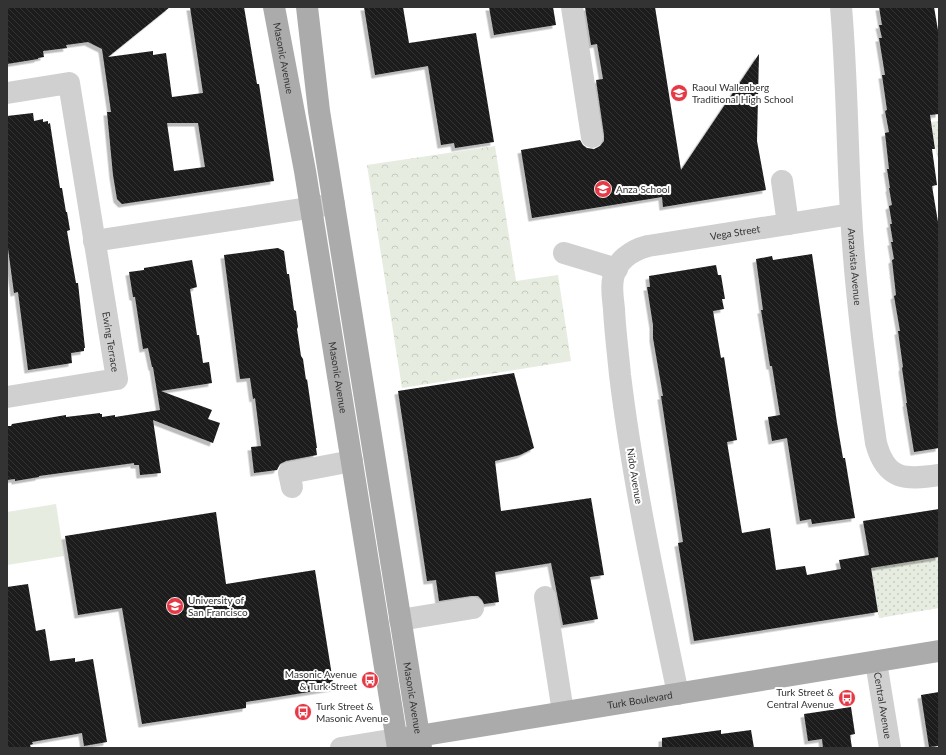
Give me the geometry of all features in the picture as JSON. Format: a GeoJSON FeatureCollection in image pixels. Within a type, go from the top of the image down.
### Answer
{"type":"FeatureCollection","features":[{"type":"Feature","properties":{"kind":"main road","name":"Masonic Avenue"},"geometry":{"type":"LineString","coordinates":[[274,7],[304,166],[397,744]]}},
{"type":"Feature","properties":{"kind":"main road","name":"Masonic Avenue"},"geometry":{"type":"LineString","coordinates":[[307,7],[319,112],[420,742]]}},
{"type":"Feature","properties":{"kind":"main road","name":"Turk Boulevard"},"geometry":{"type":"LineString","coordinates":[[397,744],[420,742],[563,712],[939,651]]}},
{"type":"Feature","properties":{"kind":"street"},"geometry":{"type":"LineString","coordinates":[[572,7],[592,137]]}},
{"type":"Feature","properties":{"kind":"street","name":"Anzavista Avenue"},"geometry":{"type":"LineString","coordinates":[[841,7],[851,214],[861,334],[872,415],[880,455],[884,464],[891,471],[902,477],[913,478],[939,475]]}},
{"type":"Feature","properties":{"kind":"street","name":"Ewing Terrace"},"geometry":{"type":"LineString","coordinates":[[7,93],[69,83],[117,379],[7,397]]}},
{"type":"Feature","properties":{"kind":"street"},"geometry":{"type":"LineString","coordinates":[[782,181],[788,224]]}},
{"type":"Feature","properties":{"kind":"street"},"geometry":{"type":"LineString","coordinates":[[94,241],[334,204]]}},
{"type":"Feature","properties":{"kind":"street","name":"Vega Street"},"geometry":{"type":"LineString","coordinates":[[620,264],[638,249],[648,246],[851,214]]}},
{"type":"Feature","properties":{"kind":"street"},"geometry":{"type":"LineString","coordinates":[[564,252],[620,264]]}},
{"type":"Feature","properties":{"kind":"street","name":"Nido Avenue"},"geometry":{"type":"LineString","coordinates":[[620,264],[613,278],[612,289],[618,360],[642,517],[678,694]]}},
{"type":"Feature","properties":{"kind":"street"},"geometry":{"type":"LineString","coordinates":[[292,488],[289,473],[352,461]]}},
{"type":"Feature","properties":{"kind":"street"},"geometry":{"type":"LineString","coordinates":[[545,597],[563,712]]}},
{"type":"Feature","properties":{"kind":"street"},"geometry":{"type":"LineString","coordinates":[[400,620],[473,608]]}},
{"type":"Feature","properties":{"kind":"street","name":"Central Avenue"},"geometry":{"type":"LineString","coordinates":[[876,662],[890,748]]}},
{"type":"Feature","properties":{"kind":"street","name":"Turk Boulevard"},"geometry":{"type":"LineString","coordinates":[[341,748],[397,744]]}},
{"type":"Feature","properties":{"kind":"green space"},"geometry":{"type":"Polygon","coordinates":[[[939,121],[939,157],[937,157],[931,122],[939,121]]]}},
{"type":"Feature","properties":{"kind":"green space"},"geometry":{"type":"Polygon","coordinates":[[[495,146],[516,281],[558,275],[571,361],[402,388],[367,165],[495,146]]]}},
{"type":"Feature","properties":{"kind":"green space"},"geometry":{"type":"Polygon","coordinates":[[[56,504],[64,556],[7,565],[7,512],[56,504]]]}},
{"type":"Feature","properties":{"kind":"green space"},"geometry":{"type":"Polygon","coordinates":[[[939,557],[939,608],[879,618],[871,568],[939,557]]]}},
{"type":"Feature","properties":{"kind":"building"},"geometry":{"type":"Polygon","coordinates":[[[7,7],[170,7],[108,57],[153,51],[153,55],[166,53],[172,97],[203,93],[190,7],[244,7],[257,84],[259,84],[274,181],[122,204],[117,199],[113,175],[107,112],[111,112],[102,49],[88,42],[66,45],[67,48],[43,51],[44,57],[38,59],[7,64],[7,7]],[[167,123],[174,171],[205,167],[198,123],[167,123]]]}},
{"type":"Feature","properties":{"kind":"building"},"geometry":{"type":"Polygon","coordinates":[[[364,7],[403,7],[409,43],[476,33],[494,142],[455,148],[454,143],[441,145],[428,66],[375,75],[364,7]]]}},
{"type":"Feature","properties":{"kind":"building"},"geometry":{"type":"Polygon","coordinates":[[[489,7],[553,7],[556,25],[494,35],[489,7]]]}},
{"type":"Feature","properties":{"kind":"building"},"geometry":{"type":"Polygon","coordinates":[[[585,7],[655,7],[681,170],[759,54],[757,141],[766,190],[663,207],[662,197],[532,218],[521,150],[580,140],[587,148],[594,149],[600,146],[604,141],[596,80],[603,79],[597,44],[591,45],[585,7]]]}},
{"type":"Feature","properties":{"kind":"building"},"geometry":{"type":"Polygon","coordinates":[[[879,7],[934,7],[939,36],[939,114],[930,115],[935,149],[932,149],[937,185],[932,186],[939,228],[939,448],[914,452],[906,403],[898,331],[900,331],[894,296],[896,295],[892,260],[894,259],[891,242],[893,242],[889,206],[892,205],[887,169],[889,169],[885,133],[889,132],[885,111],[887,110],[882,75],[885,75],[879,38],[882,38],[879,25],[882,25],[879,7]]]}},
{"type":"Feature","properties":{"kind":"building"},"geometry":{"type":"Polygon","coordinates":[[[33,113],[34,121],[43,119],[43,122],[48,121],[48,124],[50,123],[60,188],[62,188],[70,230],[67,231],[76,283],[78,283],[85,348],[84,351],[71,353],[72,363],[28,370],[18,292],[14,293],[7,241],[7,116],[33,113]]]}},
{"type":"Feature","properties":{"kind":"building"},"geometry":{"type":"Polygon","coordinates":[[[278,248],[284,251],[294,310],[296,311],[297,329],[306,380],[307,379],[317,455],[286,461],[280,464],[277,470],[254,473],[251,447],[261,446],[255,398],[253,399],[250,378],[240,379],[224,255],[278,248]]]}},
{"type":"Feature","properties":{"kind":"building"},"geometry":{"type":"Polygon","coordinates":[[[812,254],[837,423],[843,458],[845,458],[855,518],[812,524],[811,519],[800,521],[787,438],[772,441],[768,417],[780,415],[761,310],[763,310],[756,259],[772,256],[773,260],[812,254]]]}},
{"type":"Feature","properties":{"kind":"building"},"geometry":{"type":"Polygon","coordinates":[[[192,260],[197,287],[190,289],[197,335],[199,335],[203,363],[209,362],[212,383],[161,391],[212,410],[208,419],[220,423],[213,443],[153,420],[161,473],[140,475],[139,465],[134,465],[134,463],[39,476],[15,481],[15,479],[7,480],[7,426],[66,415],[66,417],[100,413],[102,414],[102,417],[115,415],[115,417],[160,410],[153,367],[148,348],[143,349],[135,297],[133,297],[129,272],[192,260]]]}},
{"type":"Feature","properties":{"kind":"building"},"geometry":{"type":"Polygon","coordinates":[[[716,265],[718,275],[721,275],[725,299],[722,299],[724,309],[713,311],[721,358],[724,357],[737,440],[727,442],[742,533],[770,528],[776,570],[805,566],[807,575],[841,569],[839,560],[869,555],[863,521],[939,509],[939,557],[871,568],[878,612],[694,641],[678,543],[683,542],[661,396],[663,396],[653,338],[653,325],[647,287],[650,287],[649,276],[716,265]]]}},
{"type":"Feature","properties":{"kind":"building"},"geometry":{"type":"Polygon","coordinates":[[[514,373],[534,448],[520,455],[495,461],[501,511],[591,498],[604,575],[590,577],[598,619],[563,625],[551,563],[495,572],[499,602],[484,604],[478,596],[439,601],[436,580],[427,581],[398,391],[514,373]]]}},
{"type":"Feature","properties":{"kind":"building"},"geometry":{"type":"Polygon","coordinates":[[[216,512],[226,584],[315,570],[334,688],[246,702],[246,708],[142,724],[122,608],[78,615],[65,536],[216,512]]]}},
{"type":"Feature","properties":{"kind":"building"},"geometry":{"type":"Polygon","coordinates":[[[28,584],[36,631],[45,629],[50,661],[75,658],[75,662],[93,659],[107,742],[84,746],[82,733],[32,742],[33,744],[30,745],[31,748],[7,748],[7,587],[28,584]]]}},
{"type":"Feature","properties":{"kind":"building"},"geometry":{"type":"Polygon","coordinates":[[[939,692],[939,746],[929,747],[921,695],[939,692]]]}},
{"type":"Feature","properties":{"kind":"building"},"geometry":{"type":"Polygon","coordinates":[[[851,707],[855,734],[850,735],[852,748],[823,748],[822,739],[808,741],[804,714],[851,707]]]}},
{"type":"Feature","properties":{"kind":"building"},"geometry":{"type":"Polygon","coordinates":[[[721,730],[721,734],[751,730],[754,748],[662,748],[662,738],[721,730]]]}},
{"type":"Feature","properties":{"kind":"place","name":"Raoul Wallenberg Traditional High School"},"geometry":{"type":"Point","coordinates":[679,93]}},
{"type":"Feature","properties":{"kind":"place","name":"Anza School"},"geometry":{"type":"Point","coordinates":[603,189]}},
{"type":"Feature","properties":{"kind":"place","name":"University of San Francisco"},"geometry":{"type":"Point","coordinates":[175,606]}},
{"type":"Feature","properties":{"kind":"place","name":"Masonic Avenue & Turk Street"},"geometry":{"type":"Point","coordinates":[370,680]}},
{"type":"Feature","properties":{"kind":"place","name":"Turk Street & Central Avenue"},"geometry":{"type":"Point","coordinates":[847,698]}},
{"type":"Feature","properties":{"kind":"place","name":"Turk Street & Masonic Avenue"},"geometry":{"type":"Point","coordinates":[303,712]}}]}
